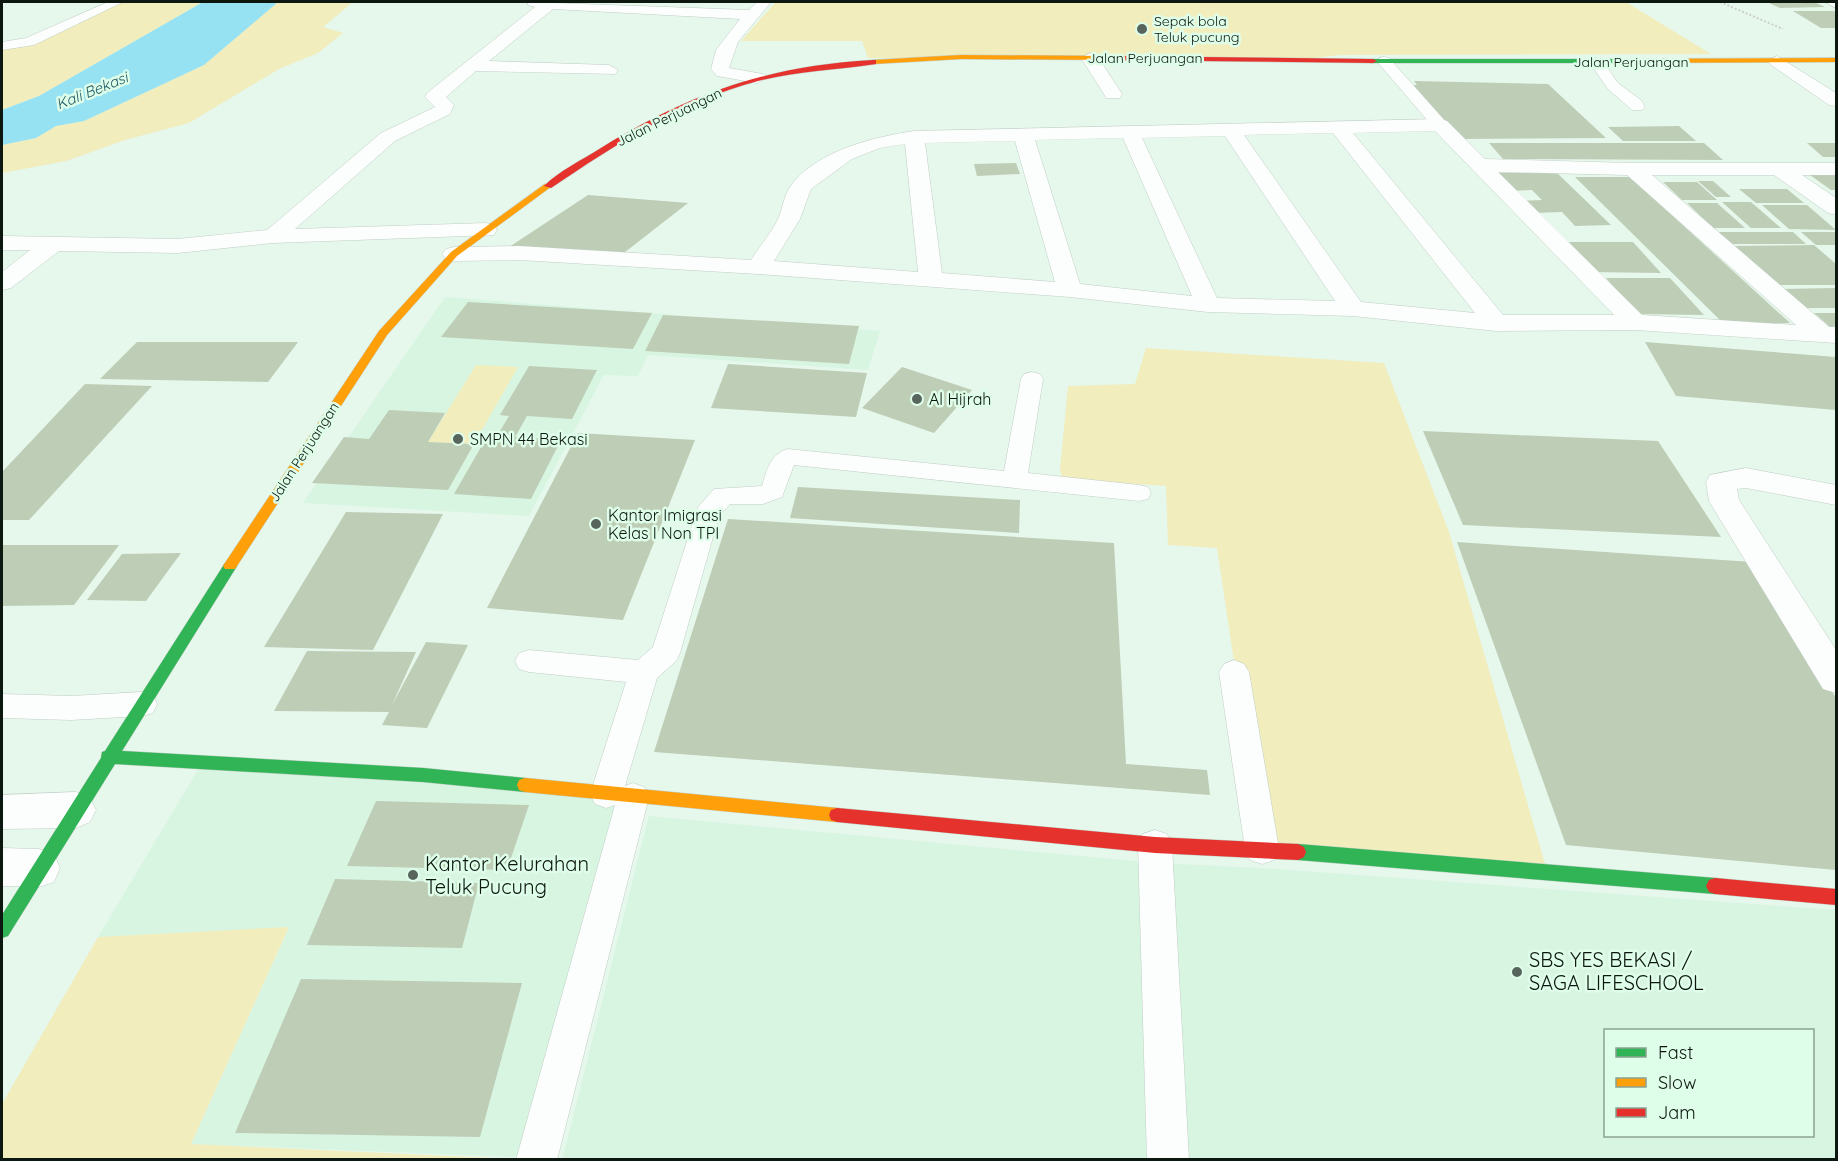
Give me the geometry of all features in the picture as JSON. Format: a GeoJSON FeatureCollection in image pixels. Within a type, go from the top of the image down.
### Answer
{"type":"FeatureCollection","features":[{"type":"Feature","properties":{"kind":"main road","name":"Jalan Perjuangan"},"geometry":{"type":"LineString","coordinates":[[2,930],[20,867],[76,810],[142,704],[383,333],[454,254],[559,176],[608,146],[681,108],[757,78],[868,60],[961,57],[1596,62],[1836,60]]}},
{"type":"Feature","properties":{"kind":"main road"},"geometry":{"type":"LineString","coordinates":[[108,758],[423,775],[1155,845],[1262,849],[1548,870],[1836,897]]}},
{"type":"Feature","properties":{"kind":"street"},"geometry":{"type":"LineString","coordinates":[[273,236],[388,137],[442,110],[445,105],[434,97],[473,66],[544,2],[759,8]]}},
{"type":"Feature","properties":{"kind":"street"},"geometry":{"type":"LineString","coordinates":[[757,78],[720,69],[720,58],[759,8]]}},
{"type":"Feature","properties":{"kind":"street"},"geometry":{"type":"LineString","coordinates":[[1090,58],[1113,94]]}},
{"type":"Feature","properties":{"kind":"street"},"geometry":{"type":"LineString","coordinates":[[1777,61],[1836,101]]}},
{"type":"Feature","properties":{"kind":"street"},"geometry":{"type":"LineString","coordinates":[[473,66],[609,70]]}},
{"type":"Feature","properties":{"kind":"street"},"geometry":{"type":"LineString","coordinates":[[758,267],[789,219],[801,186],[845,155],[876,143],[914,137],[1129,130],[1440,125],[1635,322]]}},
{"type":"Feature","properties":{"kind":"street"},"geometry":{"type":"LineString","coordinates":[[1338,127],[1496,323]]}},
{"type":"Feature","properties":{"kind":"street"},"geometry":{"type":"LineString","coordinates":[[1230,129],[1353,309]]}},
{"type":"Feature","properties":{"kind":"street"},"geometry":{"type":"LineString","coordinates":[[1129,130],[1208,305]]}},
{"type":"Feature","properties":{"kind":"street"},"geometry":{"type":"LineString","coordinates":[[1023,134],[1070,290]]}},
{"type":"Feature","properties":{"kind":"street"},"geometry":{"type":"LineString","coordinates":[[914,137],[931,278]]}},
{"type":"Feature","properties":{"kind":"street"},"geometry":{"type":"LineString","coordinates":[[1480,165],[1632,169],[1836,169]]}},
{"type":"Feature","properties":{"kind":"street"},"geometry":{"type":"LineString","coordinates":[[1632,169],[1829,334]]}},
{"type":"Feature","properties":{"kind":"street"},"geometry":{"type":"LineString","coordinates":[[1779,169],[1836,208]]}},
{"type":"Feature","properties":{"kind":"street"},"geometry":{"type":"LineString","coordinates":[[2,243],[178,246],[273,236],[486,230]]}},
{"type":"Feature","properties":{"kind":"street"},"geometry":{"type":"LineString","coordinates":[[2,283],[55,243]]}},
{"type":"Feature","properties":{"kind":"street"},"geometry":{"type":"LineString","coordinates":[[454,254],[519,253],[931,278],[1208,305],[1353,309],[1496,323],[1635,322],[1829,334]]}},
{"type":"Feature","properties":{"kind":"street"},"geometry":{"type":"LineString","coordinates":[[1836,495],[1746,478],[1721,482],[1724,501],[1836,679]]}},
{"type":"Feature","properties":{"kind":"street"},"geometry":{"type":"LineString","coordinates":[[2,812],[76,810]]}},
{"type":"Feature","properties":{"kind":"lane"},"geometry":{"type":"LineString","coordinates":[[2,46],[29,42],[117,2]]}},
{"type":"Feature","properties":{"kind":"lane"},"geometry":{"type":"LineString","coordinates":[[1831,2],[1836,4]]}},
{"type":"Feature","properties":{"kind":"lane"},"geometry":{"type":"LineString","coordinates":[[1384,60],[1440,125]]}},
{"type":"Feature","properties":{"kind":"lane"},"geometry":{"type":"LineString","coordinates":[[1596,62],[1613,86],[1637,104],[1637,107]]}},
{"type":"Feature","properties":{"kind":"lane"},"geometry":{"type":"LineString","coordinates":[[1014,482],[1032,379]]}},
{"type":"Feature","properties":{"kind":"lane"},"geometry":{"type":"LineString","coordinates":[[536,1160],[620,795],[644,672],[666,653],[707,513],[723,495],[763,496],[773,491],[781,465],[788,457],[944,471],[1014,482],[1139,493]]}},
{"type":"Feature","properties":{"kind":"lane"},"geometry":{"type":"LineString","coordinates":[[529,661],[644,672]]}},
{"type":"Feature","properties":{"kind":"lane"},"geometry":{"type":"LineString","coordinates":[[1234,672],[1262,849]]}},
{"type":"Feature","properties":{"kind":"lane"},"geometry":{"type":"LineString","coordinates":[[2,706],[71,708],[142,704]]}},
{"type":"Feature","properties":{"kind":"lane"},"geometry":{"type":"LineString","coordinates":[[1155,845],[1168,1160]]}},
{"type":"Feature","properties":{"kind":"path"},"geometry":{"type":"LineString","coordinates":[[1720,2],[1784,30]]}},
{"type":"Feature","properties":{"kind":"shaded area"},"geometry":{"type":"Polygon","coordinates":[[[117,2],[203,2],[39,96],[2,110],[2,46],[29,42],[117,2]]]}},
{"type":"Feature","properties":{"kind":"shaded area"},"geometry":{"type":"Polygon","coordinates":[[[278,2],[353,2],[323,27],[343,33],[318,53],[279,69],[189,123],[125,140],[66,161],[2,173],[2,145],[36,138],[56,126],[84,121],[204,65],[278,2]]]}},
{"type":"Feature","properties":{"kind":"shaded area"},"geometry":{"type":"Polygon","coordinates":[[[776,2],[1626,2],[1711,54],[1340,55],[1304,59],[868,58],[862,41],[741,41],[776,2]]]}},
{"type":"Feature","properties":{"kind":"shaded area","name":"SMPN 44 Bekasi"},"geometry":{"type":"Polygon","coordinates":[[[445,297],[880,331],[868,370],[648,355],[638,376],[604,375],[529,516],[303,503],[445,297]]]}},
{"type":"Feature","properties":{"kind":"shaded area"},"geometry":{"type":"Polygon","coordinates":[[[1146,348],[1384,363],[1449,532],[1547,871],[1262,849],[1217,548],[1168,545],[1166,486],[1062,479],[1060,469],[1068,386],[1135,384],[1146,348]]]}},
{"type":"Feature","properties":{"kind":"shaded area"},"geometry":{"type":"Polygon","coordinates":[[[476,365],[518,367],[474,444],[428,442],[476,365]]]}},
{"type":"Feature","properties":{"kind":"shaded area"},"geometry":{"type":"Polygon","coordinates":[[[202,763],[633,797],[537,1158],[191,1144],[289,928],[98,937],[202,763]]]}},
{"type":"Feature","properties":{"kind":"shaded area"},"geometry":{"type":"Polygon","coordinates":[[[649,816],[1157,863],[1262,868],[1836,910],[1836,1159],[562,1160],[649,816]]]}},
{"type":"Feature","properties":{"kind":"shaded area"},"geometry":{"type":"Polygon","coordinates":[[[289,927],[191,1144],[536,1160],[2,1160],[2,1104],[98,937],[289,927]]]}},
{"type":"Feature","properties":{"kind":"water","name":"Kali Bekasi"},"geometry":{"type":"Polygon","coordinates":[[[203,2],[278,2],[204,65],[84,121],[56,126],[36,138],[2,145],[2,110],[39,96],[203,2]]]}},
{"type":"Feature","properties":{"kind":"building"},"geometry":{"type":"Polygon","coordinates":[[[1767,2],[1814,2],[1825,7],[1780,8],[1767,2]]]}},
{"type":"Feature","properties":{"kind":"building"},"geometry":{"type":"Polygon","coordinates":[[[1793,11],[1834,11],[1836,28],[1821,28],[1793,11]]]}},
{"type":"Feature","properties":{"kind":"building"},"geometry":{"type":"Polygon","coordinates":[[[1414,81],[1548,84],[1606,138],[1457,139],[1412,85],[1417,85],[1414,81]]]}},
{"type":"Feature","properties":{"kind":"building"},"geometry":{"type":"Polygon","coordinates":[[[1679,126],[1696,141],[1623,141],[1608,127],[1679,126]]]}},
{"type":"Feature","properties":{"kind":"building"},"geometry":{"type":"Polygon","coordinates":[[[1489,143],[1704,143],[1723,160],[1503,159],[1489,143]]]}},
{"type":"Feature","properties":{"kind":"building"},"geometry":{"type":"Polygon","coordinates":[[[1807,143],[1836,143],[1836,157],[1823,157],[1807,143]]]}},
{"type":"Feature","properties":{"kind":"building"},"geometry":{"type":"Polygon","coordinates":[[[1016,163],[1020,174],[977,176],[974,164],[1016,163]]]}},
{"type":"Feature","properties":{"kind":"building"},"geometry":{"type":"Polygon","coordinates":[[[1556,172],[1611,225],[1575,226],[1562,212],[1532,213],[1521,201],[1542,200],[1532,190],[1510,191],[1494,173],[1556,172]]]}},
{"type":"Feature","properties":{"kind":"building"},"geometry":{"type":"Polygon","coordinates":[[[1810,175],[1836,175],[1836,190],[1831,190],[1810,175]]]}},
{"type":"Feature","properties":{"kind":"building"},"geometry":{"type":"Polygon","coordinates":[[[1575,177],[1630,177],[1790,323],[1725,325],[1575,177]]]}},
{"type":"Feature","properties":{"kind":"building"},"geometry":{"type":"Polygon","coordinates":[[[1698,181],[1713,181],[1731,197],[1716,197],[1698,181]]]}},
{"type":"Feature","properties":{"kind":"building"},"geometry":{"type":"Polygon","coordinates":[[[1663,182],[1697,182],[1717,200],[1682,200],[1663,182]]]}},
{"type":"Feature","properties":{"kind":"building"},"geometry":{"type":"Polygon","coordinates":[[[1739,189],[1787,189],[1804,203],[1756,203],[1739,189]]]}},
{"type":"Feature","properties":{"kind":"building"},"geometry":{"type":"Polygon","coordinates":[[[588,195],[688,203],[620,256],[506,249],[588,195]]]}},
{"type":"Feature","properties":{"kind":"building"},"geometry":{"type":"Polygon","coordinates":[[[1722,202],[1751,202],[1781,228],[1751,228],[1722,202]]]}},
{"type":"Feature","properties":{"kind":"building"},"geometry":{"type":"Polygon","coordinates":[[[1687,203],[1717,203],[1745,228],[1713,228],[1687,203]]]}},
{"type":"Feature","properties":{"kind":"building"},"geometry":{"type":"Polygon","coordinates":[[[1762,205],[1807,205],[1836,230],[1789,229],[1762,205]]]}},
{"type":"Feature","properties":{"kind":"building"},"geometry":{"type":"Polygon","coordinates":[[[1708,232],[1793,232],[1806,244],[1720,244],[1708,232]]]}},
{"type":"Feature","properties":{"kind":"building"},"geometry":{"type":"Polygon","coordinates":[[[1801,232],[1836,232],[1836,245],[1816,245],[1801,232]]]}},
{"type":"Feature","properties":{"kind":"building"},"geometry":{"type":"Polygon","coordinates":[[[1566,242],[1633,242],[1661,273],[1591,272],[1566,242]]]}},
{"type":"Feature","properties":{"kind":"building"},"geometry":{"type":"Polygon","coordinates":[[[1814,245],[1836,264],[1836,285],[1774,285],[1731,246],[1814,245]]]}},
{"type":"Feature","properties":{"kind":"building"},"geometry":{"type":"Polygon","coordinates":[[[1606,278],[1670,278],[1704,315],[1636,314],[1606,278]]]}},
{"type":"Feature","properties":{"kind":"building"},"geometry":{"type":"Polygon","coordinates":[[[1836,288],[1836,308],[1800,308],[1779,289],[1836,288]]]}},
{"type":"Feature","properties":{"kind":"building"},"geometry":{"type":"Polygon","coordinates":[[[468,302],[652,313],[633,349],[441,337],[468,302]]]}},
{"type":"Feature","properties":{"kind":"building"},"geometry":{"type":"Polygon","coordinates":[[[1814,313],[1836,313],[1836,332],[1814,313]]]}},
{"type":"Feature","properties":{"kind":"building"},"geometry":{"type":"Polygon","coordinates":[[[663,315],[859,326],[849,364],[645,351],[663,315]]]}},
{"type":"Feature","properties":{"kind":"building"},"geometry":{"type":"Polygon","coordinates":[[[137,342],[298,342],[268,382],[100,379],[137,342]]]}},
{"type":"Feature","properties":{"kind":"building"},"geometry":{"type":"Polygon","coordinates":[[[1645,342],[1836,357],[1836,410],[1676,396],[1645,342]]]}},
{"type":"Feature","properties":{"kind":"building"},"geometry":{"type":"Polygon","coordinates":[[[728,364],[867,373],[856,417],[711,408],[728,364]]]}},
{"type":"Feature","properties":{"kind":"building"},"geometry":{"type":"Polygon","coordinates":[[[529,366],[597,370],[572,419],[527,416],[515,437],[561,440],[531,499],[454,494],[488,435],[497,436],[509,416],[500,415],[529,366]]]}},
{"type":"Feature","properties":{"kind":"building","name":"Al Hijrah"},"geometry":{"type":"Polygon","coordinates":[[[902,367],[972,390],[934,433],[862,408],[902,367]]]}},
{"type":"Feature","properties":{"kind":"building"},"geometry":{"type":"Polygon","coordinates":[[[85,384],[152,386],[29,520],[2,520],[2,472],[85,384]]]}},
{"type":"Feature","properties":{"kind":"building"},"geometry":{"type":"Polygon","coordinates":[[[389,410],[445,413],[428,442],[474,444],[448,490],[312,483],[344,437],[369,439],[389,410]]]}},
{"type":"Feature","properties":{"kind":"building"},"geometry":{"type":"Polygon","coordinates":[[[1423,431],[1658,441],[1721,537],[1463,525],[1423,431]]]}},
{"type":"Feature","properties":{"kind":"building","name":"Kantor Imigrasi Kelas I Non TPI"},"geometry":{"type":"Polygon","coordinates":[[[578,433],[695,440],[623,620],[487,608],[578,433]]]}},
{"type":"Feature","properties":{"kind":"building"},"geometry":{"type":"Polygon","coordinates":[[[798,487],[1020,500],[1019,533],[790,518],[798,487]]]}},
{"type":"Feature","properties":{"kind":"building"},"geometry":{"type":"Polygon","coordinates":[[[346,512],[443,514],[373,650],[264,647],[346,512]]]}},
{"type":"Feature","properties":{"kind":"building"},"geometry":{"type":"Polygon","coordinates":[[[728,519],[1114,543],[1126,764],[1207,770],[1210,795],[654,752],[728,519]]]}},
{"type":"Feature","properties":{"kind":"building"},"geometry":{"type":"Polygon","coordinates":[[[1457,542],[1752,562],[1836,698],[1836,870],[1566,845],[1457,542]]]}},
{"type":"Feature","properties":{"kind":"building"},"geometry":{"type":"Polygon","coordinates":[[[2,545],[119,545],[74,605],[2,606],[2,545]]]}},
{"type":"Feature","properties":{"kind":"building"},"geometry":{"type":"Polygon","coordinates":[[[181,553],[146,601],[87,600],[122,554],[181,553]]]}},
{"type":"Feature","properties":{"kind":"building"},"geometry":{"type":"Polygon","coordinates":[[[426,642],[468,645],[427,728],[382,725],[389,712],[274,711],[307,651],[416,652],[392,705],[426,642]]]}},
{"type":"Feature","properties":{"kind":"building"},"geometry":{"type":"Polygon","coordinates":[[[376,801],[529,805],[507,870],[347,866],[376,801]]]}},
{"type":"Feature","properties":{"kind":"building"},"geometry":{"type":"Polygon","coordinates":[[[335,879],[479,883],[462,948],[307,945],[335,879]]]}},
{"type":"Feature","properties":{"kind":"building"},"geometry":{"type":"Polygon","coordinates":[[[301,979],[522,983],[480,1137],[235,1133],[301,979]]]}},
{"type":"Feature","properties":{"kind":"traffic: fast"},"geometry":{"type":"LineString","coordinates":[[1373,61],[1621,61]]}},
{"type":"Feature","properties":{"kind":"traffic: fast"},"geometry":{"type":"LineString","coordinates":[[2,930],[230,566]]}},
{"type":"Feature","properties":{"kind":"traffic: fast"},"geometry":{"type":"LineString","coordinates":[[108,757],[423,775],[525,785]]}},
{"type":"Feature","properties":{"kind":"traffic: fast"},"geometry":{"type":"LineString","coordinates":[[1298,852],[1715,886]]}},
{"type":"Feature","properties":{"kind":"traffic: slow"},"geometry":{"type":"LineString","coordinates":[[873,62],[961,57],[1108,58]]}},
{"type":"Feature","properties":{"kind":"traffic: slow"},"geometry":{"type":"LineString","coordinates":[[1621,61],[1836,60]]}},
{"type":"Feature","properties":{"kind":"traffic: slow"},"geometry":{"type":"LineString","coordinates":[[230,566],[383,333],[454,254],[548,186]]}},
{"type":"Feature","properties":{"kind":"traffic: slow"},"geometry":{"type":"LineString","coordinates":[[525,785],[837,815]]}},
{"type":"Feature","properties":{"kind":"traffic: jam"},"geometry":{"type":"LineString","coordinates":[[1108,58],[1373,61]]}},
{"type":"Feature","properties":{"kind":"traffic: jam"},"geometry":{"type":"LineString","coordinates":[[548,186],[642,127],[717,91],[791,72],[840,64],[873,62]]}},
{"type":"Feature","properties":{"kind":"traffic: jam"},"geometry":{"type":"LineString","coordinates":[[837,815],[1155,845],[1298,852]]}},
{"type":"Feature","properties":{"kind":"traffic: jam"},"geometry":{"type":"LineString","coordinates":[[1715,886],[1836,897]]}},
{"type":"Feature","properties":{"kind":"place","name":"Sepak bola Teluk pucung"},"geometry":{"type":"Point","coordinates":[1142,29]}},
{"type":"Feature","properties":{"kind":"place","name":"Al Hijrah"},"geometry":{"type":"Point","coordinates":[917,399]}},
{"type":"Feature","properties":{"kind":"place","name":"SMPN 44 Bekasi"},"geometry":{"type":"Point","coordinates":[458,439]}},
{"type":"Feature","properties":{"kind":"place","name":"Kantor Imigrasi Kelas I Non TPI"},"geometry":{"type":"Point","coordinates":[596,524]}},
{"type":"Feature","properties":{"kind":"place","name":"Kantor Kelurahan Teluk Pucung"},"geometry":{"type":"Point","coordinates":[413,875]}},
{"type":"Feature","properties":{"kind":"place","name":"SBS YES BEKASI / SAGA LIFESCHOOL"},"geometry":{"type":"Point","coordinates":[1517,972]}}]}
